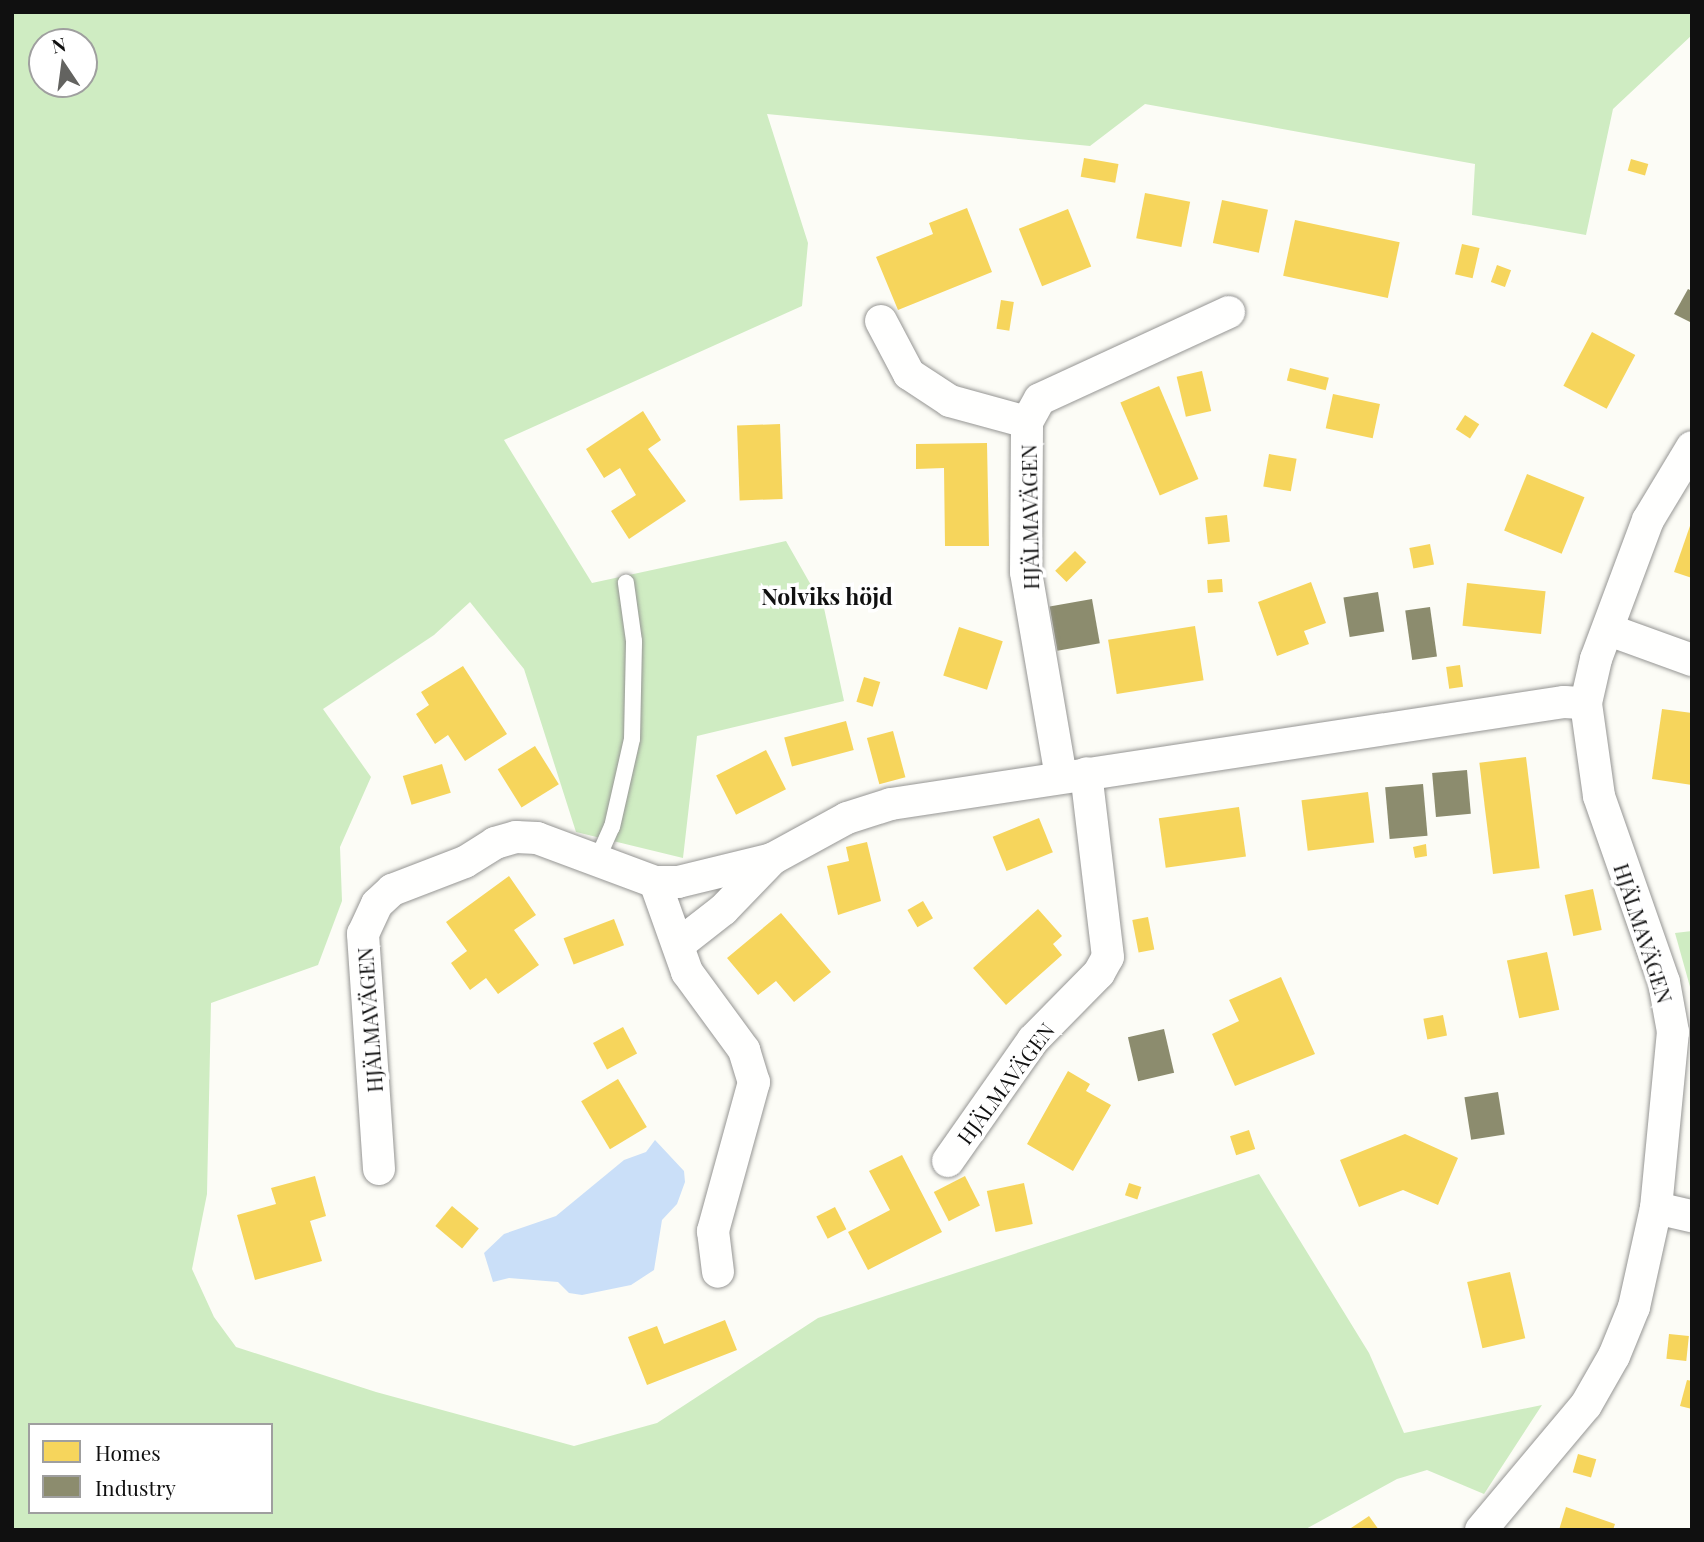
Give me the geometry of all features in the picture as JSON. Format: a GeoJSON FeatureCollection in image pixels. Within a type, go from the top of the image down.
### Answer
{"type":"FeatureCollection","features":[{"type":"Feature","properties":{"kind":"street","name":"HJÄLMAVÄGEN"},"geometry":{"type":"LineString","coordinates":[[948,1161],[1033,1040],[1099,973],[1108,957],[1074,775],[1026,572],[1027,422],[1040,399],[1229,312]]}},
{"type":"Feature","properties":{"kind":"street","name":"HJÄLMAVÄGEN"},"geometry":{"type":"LineString","coordinates":[[881,321],[909,374],[950,401],[1027,422]]}},
{"type":"Feature","properties":{"kind":"street","name":"HJÄLMAVÄGEN"},"geometry":{"type":"LineString","coordinates":[[1481,1530],[1586,1405],[1614,1356],[1634,1307],[1656,1208],[1673,1032],[1664,982],[1599,796],[1586,703],[1596,659],[1609,631],[1648,520],[1692,447]]}},
{"type":"Feature","properties":{"kind":"street"},"geometry":{"type":"LineString","coordinates":[[1609,631],[1692,660]]}},
{"type":"Feature","properties":{"kind":"street","name":"HJÄLMAVÄGEN"},"geometry":{"type":"LineString","coordinates":[[379,1169],[363,934],[377,904],[391,890],[516,837],[537,838],[655,882],[678,882],[772,859],[847,818],[891,804],[1564,702],[1586,703]]}},
{"type":"Feature","properties":{"kind":"street","name":"HJÄLMAVÄGEN"},"geometry":{"type":"LineString","coordinates":[[678,944],[723,910],[772,859]]}},
{"type":"Feature","properties":{"kind":"street"},"geometry":{"type":"LineString","coordinates":[[655,882],[687,972],[744,1050],[754,1082],[713,1231],[718,1272]]}},
{"type":"Feature","properties":{"kind":"street"},"geometry":{"type":"LineString","coordinates":[[1656,1208],[1692,1216]]}},
{"type":"Feature","properties":{"kind":"lane"},"geometry":{"type":"LineString","coordinates":[[597,860],[612,827],[632,739],[634,641],[626,583]]}},
{"type":"Feature","properties":{"kind":"green space"},"geometry":{"type":"Polygon","coordinates":[[[12,12],[1692,12],[1692,35],[1613,109],[1586,235],[1472,215],[1475,164],[1145,104],[1090,146],[767,114],[808,243],[802,306],[504,440],[592,583],[786,541],[824,608],[844,701],[697,736],[683,858],[576,832],[524,669],[470,602],[434,635],[323,709],[371,777],[340,847],[342,901],[318,965],[211,1003],[207,1194],[192,1269],[214,1317],[236,1347],[376,1392],[574,1446],[657,1423],[818,1318],[1259,1174],[1369,1353],[1404,1433],[1542,1405],[1484,1494],[1427,1470],[1397,1479],[1304,1530],[12,1530],[12,12]]]}},
{"type":"Feature","properties":{"kind":"green space"},"geometry":{"type":"Polygon","coordinates":[[[1692,931],[1692,994],[1675,933],[1692,931]]]}},
{"type":"Feature","properties":{"kind":"water"},"geometry":{"type":"Polygon","coordinates":[[[655,1140],[684,1171],[685,1182],[677,1204],[662,1220],[654,1270],[631,1285],[582,1295],[569,1293],[558,1282],[509,1278],[493,1282],[484,1253],[504,1234],[556,1216],[624,1160],[646,1152],[655,1140]]]}},
{"type":"Feature","properties":{"kind":"building: Homes"},"geometry":{"type":"Polygon","coordinates":[[[1084,158],[1118,164],[1115,183],[1081,177],[1084,158]]]}},
{"type":"Feature","properties":{"kind":"building: Homes"},"geometry":{"type":"Polygon","coordinates":[[[1631,159],[1648,164],[1645,175],[1628,171],[1631,159]]]}},
{"type":"Feature","properties":{"kind":"building: Homes"},"geometry":{"type":"Polygon","coordinates":[[[1145,193],[1190,202],[1181,247],[1136,238],[1145,193]]]}},
{"type":"Feature","properties":{"kind":"building: Homes"},"geometry":{"type":"Polygon","coordinates":[[[1222,200],[1268,210],[1259,253],[1213,243],[1222,200]]]}},
{"type":"Feature","properties":{"kind":"building: Homes"},"geometry":{"type":"Polygon","coordinates":[[[967,208],[992,272],[898,310],[876,257],[933,234],[929,223],[967,208]]]}},
{"type":"Feature","properties":{"kind":"building: Homes"},"geometry":{"type":"Polygon","coordinates":[[[1068,209],[1091,266],[1042,286],[1019,229],[1068,209]]]}},
{"type":"Feature","properties":{"kind":"building: Homes"},"geometry":{"type":"Polygon","coordinates":[[[1295,220],[1400,242],[1388,298],[1283,276],[1295,220]]]}},
{"type":"Feature","properties":{"kind":"building: Homes"},"geometry":{"type":"Polygon","coordinates":[[[1462,244],[1480,248],[1473,278],[1455,274],[1462,244]]]}},
{"type":"Feature","properties":{"kind":"building: Homes"},"geometry":{"type":"Polygon","coordinates":[[[1497,265],[1511,270],[1505,287],[1491,282],[1497,265]]]}},
{"type":"Feature","properties":{"kind":"building: Homes"},"geometry":{"type":"Polygon","coordinates":[[[1001,300],[1014,302],[1009,331],[996,329],[1001,300]]]}},
{"type":"Feature","properties":{"kind":"building: Homes"},"geometry":{"type":"Polygon","coordinates":[[[1592,332],[1635,355],[1607,409],[1563,386],[1592,332]]]}},
{"type":"Feature","properties":{"kind":"building: Homes"},"geometry":{"type":"Polygon","coordinates":[[[1290,368],[1329,378],[1326,390],[1287,381],[1290,368]]]}},
{"type":"Feature","properties":{"kind":"building: Homes"},"geometry":{"type":"Polygon","coordinates":[[[1202,371],[1211,411],[1186,417],[1177,377],[1202,371]]]}},
{"type":"Feature","properties":{"kind":"building: Homes"},"geometry":{"type":"Polygon","coordinates":[[[1159,386],[1198,479],[1160,495],[1120,402],[1159,386]]]}},
{"type":"Feature","properties":{"kind":"building: Homes"},"geometry":{"type":"Polygon","coordinates":[[[1333,394],[1380,404],[1373,438],[1326,428],[1333,394]]]}},
{"type":"Feature","properties":{"kind":"building: Homes"},"geometry":{"type":"Polygon","coordinates":[[[643,411],[661,440],[648,449],[686,501],[629,539],[611,511],[636,495],[620,468],[604,478],[586,449],[643,411]]]}},
{"type":"Feature","properties":{"kind":"building: Homes"},"geometry":{"type":"Polygon","coordinates":[[[1465,415],[1479,424],[1470,439],[1456,429],[1465,415]]]}},
{"type":"Feature","properties":{"kind":"building: Homes"},"geometry":{"type":"Polygon","coordinates":[[[780,424],[783,499],[740,500],[737,426],[780,424]]]}},
{"type":"Feature","properties":{"kind":"building: Homes"},"geometry":{"type":"Polygon","coordinates":[[[987,443],[989,546],[945,546],[944,468],[916,469],[916,444],[987,443]]]}},
{"type":"Feature","properties":{"kind":"building: Homes"},"geometry":{"type":"Polygon","coordinates":[[[1269,454],[1297,459],[1291,491],[1263,486],[1269,454]]]}},
{"type":"Feature","properties":{"kind":"building: Homes"},"geometry":{"type":"Polygon","coordinates":[[[1527,474],[1584,497],[1562,554],[1504,531],[1527,474]]]}},
{"type":"Feature","properties":{"kind":"building: Homes"},"geometry":{"type":"Polygon","coordinates":[[[1227,515],[1230,542],[1208,544],[1205,517],[1227,515]]]}},
{"type":"Feature","properties":{"kind":"building: Homes"},"geometry":{"type":"Polygon","coordinates":[[[1692,523],[1692,578],[1674,572],[1692,523]]]}},
{"type":"Feature","properties":{"kind":"building: Homes"},"geometry":{"type":"Polygon","coordinates":[[[1430,544],[1434,565],[1413,569],[1409,548],[1430,544]]]}},
{"type":"Feature","properties":{"kind":"building: Homes"},"geometry":{"type":"Polygon","coordinates":[[[1075,551],[1086,562],[1067,582],[1055,571],[1075,551]]]}},
{"type":"Feature","properties":{"kind":"building: Homes"},"geometry":{"type":"Polygon","coordinates":[[[1222,579],[1223,592],[1208,593],[1207,580],[1222,579]]]}},
{"type":"Feature","properties":{"kind":"building: Homes"},"geometry":{"type":"Polygon","coordinates":[[[1311,582],[1326,623],[1304,631],[1309,644],[1277,656],[1258,602],[1311,582]]]}},
{"type":"Feature","properties":{"kind":"building: Homes"},"geometry":{"type":"Polygon","coordinates":[[[1467,583],[1546,591],[1541,634],[1463,626],[1467,583]]]}},
{"type":"Feature","properties":{"kind":"building: Homes"},"geometry":{"type":"Polygon","coordinates":[[[1195,626],[1204,680],[1117,694],[1108,640],[1195,626]]]}},
{"type":"Feature","properties":{"kind":"building: Homes"},"geometry":{"type":"Polygon","coordinates":[[[959,627],[1003,641],[987,690],[943,676],[959,627]]]}},
{"type":"Feature","properties":{"kind":"building: Homes"},"geometry":{"type":"Polygon","coordinates":[[[1460,665],[1463,687],[1449,689],[1446,667],[1460,665]]]}},
{"type":"Feature","properties":{"kind":"building: Homes"},"geometry":{"type":"Polygon","coordinates":[[[463,666],[507,734],[465,761],[448,735],[435,744],[416,714],[429,705],[421,692],[463,666]]]}},
{"type":"Feature","properties":{"kind":"building: Homes"},"geometry":{"type":"Polygon","coordinates":[[[864,677],[880,682],[873,707],[856,702],[864,677]]]}},
{"type":"Feature","properties":{"kind":"building: Homes"},"geometry":{"type":"Polygon","coordinates":[[[1662,709],[1692,713],[1692,785],[1652,779],[1662,709]]]}},
{"type":"Feature","properties":{"kind":"building: Homes"},"geometry":{"type":"Polygon","coordinates":[[[846,721],[854,750],[792,767],[784,738],[846,721]]]}},
{"type":"Feature","properties":{"kind":"building: Homes"},"geometry":{"type":"Polygon","coordinates":[[[893,731],[905,777],[879,784],[867,738],[893,731]]]}},
{"type":"Feature","properties":{"kind":"building: Homes"},"geometry":{"type":"Polygon","coordinates":[[[535,746],[559,784],[522,807],[498,769],[535,746]]]}},
{"type":"Feature","properties":{"kind":"building: Homes"},"geometry":{"type":"Polygon","coordinates":[[[766,750],[786,789],[736,815],[716,775],[766,750]]]}},
{"type":"Feature","properties":{"kind":"building: Homes"},"geometry":{"type":"Polygon","coordinates":[[[1526,757],[1540,868],[1493,874],[1479,763],[1526,757]]]}},
{"type":"Feature","properties":{"kind":"building: Homes"},"geometry":{"type":"Polygon","coordinates":[[[442,764],[451,793],[412,805],[403,776],[442,764]]]}},
{"type":"Feature","properties":{"kind":"building: Homes"},"geometry":{"type":"Polygon","coordinates":[[[1368,792],[1374,843],[1308,851],[1301,800],[1368,792]]]}},
{"type":"Feature","properties":{"kind":"building: Homes"},"geometry":{"type":"Polygon","coordinates":[[[1239,807],[1246,857],[1166,868],[1159,818],[1239,807]]]}},
{"type":"Feature","properties":{"kind":"building: Homes"},"geometry":{"type":"Polygon","coordinates":[[[1039,818],[1053,852],[1007,871],[993,837],[1039,818]]]}},
{"type":"Feature","properties":{"kind":"building: Homes"},"geometry":{"type":"Polygon","coordinates":[[[867,842],[881,901],[838,915],[827,866],[849,861],[846,847],[867,842]]]}},
{"type":"Feature","properties":{"kind":"building: Homes"},"geometry":{"type":"Polygon","coordinates":[[[1426,844],[1427,856],[1415,858],[1413,847],[1426,844]]]}},
{"type":"Feature","properties":{"kind":"building: Homes"},"geometry":{"type":"Polygon","coordinates":[[[509,876],[536,915],[514,930],[539,965],[498,994],[486,978],[470,990],[451,963],[467,951],[446,922],[509,876]]]}},
{"type":"Feature","properties":{"kind":"building: Homes"},"geometry":{"type":"Polygon","coordinates":[[[1593,889],[1602,930],[1573,936],[1565,895],[1593,889]]]}},
{"type":"Feature","properties":{"kind":"building: Homes"},"geometry":{"type":"Polygon","coordinates":[[[923,901],[933,918],[917,927],[907,910],[923,901]]]}},
{"type":"Feature","properties":{"kind":"building: Homes"},"geometry":{"type":"Polygon","coordinates":[[[1038,909],[1062,936],[1053,944],[1062,955],[1006,1005],[973,968],[1038,909]]]}},
{"type":"Feature","properties":{"kind":"building: Homes"},"geometry":{"type":"Polygon","coordinates":[[[781,913],[831,972],[794,1002],[776,981],[758,995],[727,958],[781,913]]]}},
{"type":"Feature","properties":{"kind":"building: Homes"},"geometry":{"type":"Polygon","coordinates":[[[1148,917],[1154,949],[1139,952],[1132,920],[1148,917]]]}},
{"type":"Feature","properties":{"kind":"building: Homes"},"geometry":{"type":"Polygon","coordinates":[[[614,919],[624,945],[574,964],[564,938],[614,919]]]}},
{"type":"Feature","properties":{"kind":"building: Homes"},"geometry":{"type":"Polygon","coordinates":[[[1547,952],[1559,1010],[1519,1018],[1507,961],[1547,952]]]}},
{"type":"Feature","properties":{"kind":"building: Homes"},"geometry":{"type":"Polygon","coordinates":[[[1281,977],[1315,1054],[1235,1086],[1212,1034],[1239,1021],[1229,1000],[1281,977]]]}},
{"type":"Feature","properties":{"kind":"building: Homes"},"geometry":{"type":"Polygon","coordinates":[[[1443,1015],[1447,1036],[1427,1039],[1423,1019],[1443,1015]]]}},
{"type":"Feature","properties":{"kind":"building: Homes"},"geometry":{"type":"Polygon","coordinates":[[[623,1027],[637,1053],[607,1069],[593,1043],[623,1027]]]}},
{"type":"Feature","properties":{"kind":"building: Homes"},"geometry":{"type":"Polygon","coordinates":[[[1068,1071],[1090,1084],[1086,1091],[1111,1105],[1073,1171],[1027,1144],[1068,1071]]]}},
{"type":"Feature","properties":{"kind":"building: Homes"},"geometry":{"type":"Polygon","coordinates":[[[618,1079],[647,1127],[610,1149],[581,1101],[618,1079]]]}},
{"type":"Feature","properties":{"kind":"building: Homes"},"geometry":{"type":"Polygon","coordinates":[[[1249,1130],[1255,1149],[1236,1155],[1230,1136],[1249,1130]]]}},
{"type":"Feature","properties":{"kind":"building: Homes"},"geometry":{"type":"Polygon","coordinates":[[[1405,1134],[1458,1158],[1438,1205],[1403,1190],[1359,1207],[1340,1160],[1405,1134]]]}},
{"type":"Feature","properties":{"kind":"building: Homes"},"geometry":{"type":"Polygon","coordinates":[[[902,1155],[942,1232],[868,1270],[848,1232],[890,1210],[869,1171],[902,1155]]]}},
{"type":"Feature","properties":{"kind":"building: Homes"},"geometry":{"type":"Polygon","coordinates":[[[315,1176],[326,1216],[310,1221],[322,1261],[255,1280],[237,1215],[276,1204],[271,1188],[315,1176]]]}},
{"type":"Feature","properties":{"kind":"building: Homes"},"geometry":{"type":"Polygon","coordinates":[[[965,1176],[980,1205],[949,1221],[934,1192],[965,1176]]]}},
{"type":"Feature","properties":{"kind":"building: Homes"},"geometry":{"type":"Polygon","coordinates":[[[1024,1183],[1033,1224],[996,1232],[987,1191],[1024,1183]]]}},
{"type":"Feature","properties":{"kind":"building: Homes"},"geometry":{"type":"Polygon","coordinates":[[[1129,1183],[1141,1187],[1137,1199],[1125,1195],[1129,1183]]]}},
{"type":"Feature","properties":{"kind":"building: Homes"},"geometry":{"type":"Polygon","coordinates":[[[452,1206],[479,1228],[462,1248],[435,1226],[452,1206]]]}},
{"type":"Feature","properties":{"kind":"building: Homes"},"geometry":{"type":"Polygon","coordinates":[[[835,1207],[846,1229],[828,1239],[816,1217],[835,1207]]]}},
{"type":"Feature","properties":{"kind":"building: Homes"},"geometry":{"type":"Polygon","coordinates":[[[1510,1272],[1525,1338],[1482,1348],[1467,1282],[1510,1272]]]}},
{"type":"Feature","properties":{"kind":"building: Homes"},"geometry":{"type":"Polygon","coordinates":[[[725,1320],[737,1350],[647,1385],[628,1337],[657,1326],[664,1344],[725,1320]]]}},
{"type":"Feature","properties":{"kind":"building: Homes"},"geometry":{"type":"Polygon","coordinates":[[[1669,1334],[1689,1336],[1686,1361],[1666,1359],[1669,1334]]]}},
{"type":"Feature","properties":{"kind":"building: Homes"},"geometry":{"type":"Polygon","coordinates":[[[1687,1380],[1692,1381],[1692,1409],[1680,1406],[1687,1380]]]}},
{"type":"Feature","properties":{"kind":"building: Homes"},"geometry":{"type":"Polygon","coordinates":[[[1578,1454],[1596,1459],[1591,1478],[1573,1472],[1578,1454]]]}},
{"type":"Feature","properties":{"kind":"building: Homes"},"geometry":{"type":"Polygon","coordinates":[[[1566,1507],[1615,1524],[1613,1530],[1559,1530],[1566,1507]]]}},
{"type":"Feature","properties":{"kind":"building: Homes"},"geometry":{"type":"Polygon","coordinates":[[[1369,1516],[1379,1530],[1348,1530],[1369,1516]]]}},
{"type":"Feature","properties":{"kind":"building: Industry"},"geometry":{"type":"Polygon","coordinates":[[[1688,289],[1692,291],[1692,323],[1674,314],[1688,289]]]}},
{"type":"Feature","properties":{"kind":"building: Industry"},"geometry":{"type":"Polygon","coordinates":[[[1378,592],[1384,632],[1350,637],[1343,597],[1378,592]]]}},
{"type":"Feature","properties":{"kind":"building: Industry"},"geometry":{"type":"Polygon","coordinates":[[[1092,599],[1100,643],[1057,651],[1050,606],[1092,599]]]}},
{"type":"Feature","properties":{"kind":"building: Industry"},"geometry":{"type":"Polygon","coordinates":[[[1430,607],[1437,657],[1412,660],[1405,610],[1430,607]]]}},
{"type":"Feature","properties":{"kind":"building: Industry"},"geometry":{"type":"Polygon","coordinates":[[[1467,770],[1471,814],[1436,817],[1432,773],[1467,770]]]}},
{"type":"Feature","properties":{"kind":"building: Industry"},"geometry":{"type":"Polygon","coordinates":[[[1423,784],[1428,836],[1390,839],[1385,787],[1423,784]]]}},
{"type":"Feature","properties":{"kind":"building: Industry"},"geometry":{"type":"Polygon","coordinates":[[[1164,1029],[1174,1073],[1138,1081],[1128,1037],[1164,1029]]]}},
{"type":"Feature","properties":{"kind":"building: Industry"},"geometry":{"type":"Polygon","coordinates":[[[1498,1092],[1505,1134],[1471,1140],[1464,1097],[1498,1092]]]}},
{"type":"Feature","properties":{"kind":"district","name":"Nolviks höjd"},"geometry":{"type":"Point","coordinates":[827,596]}}]}
